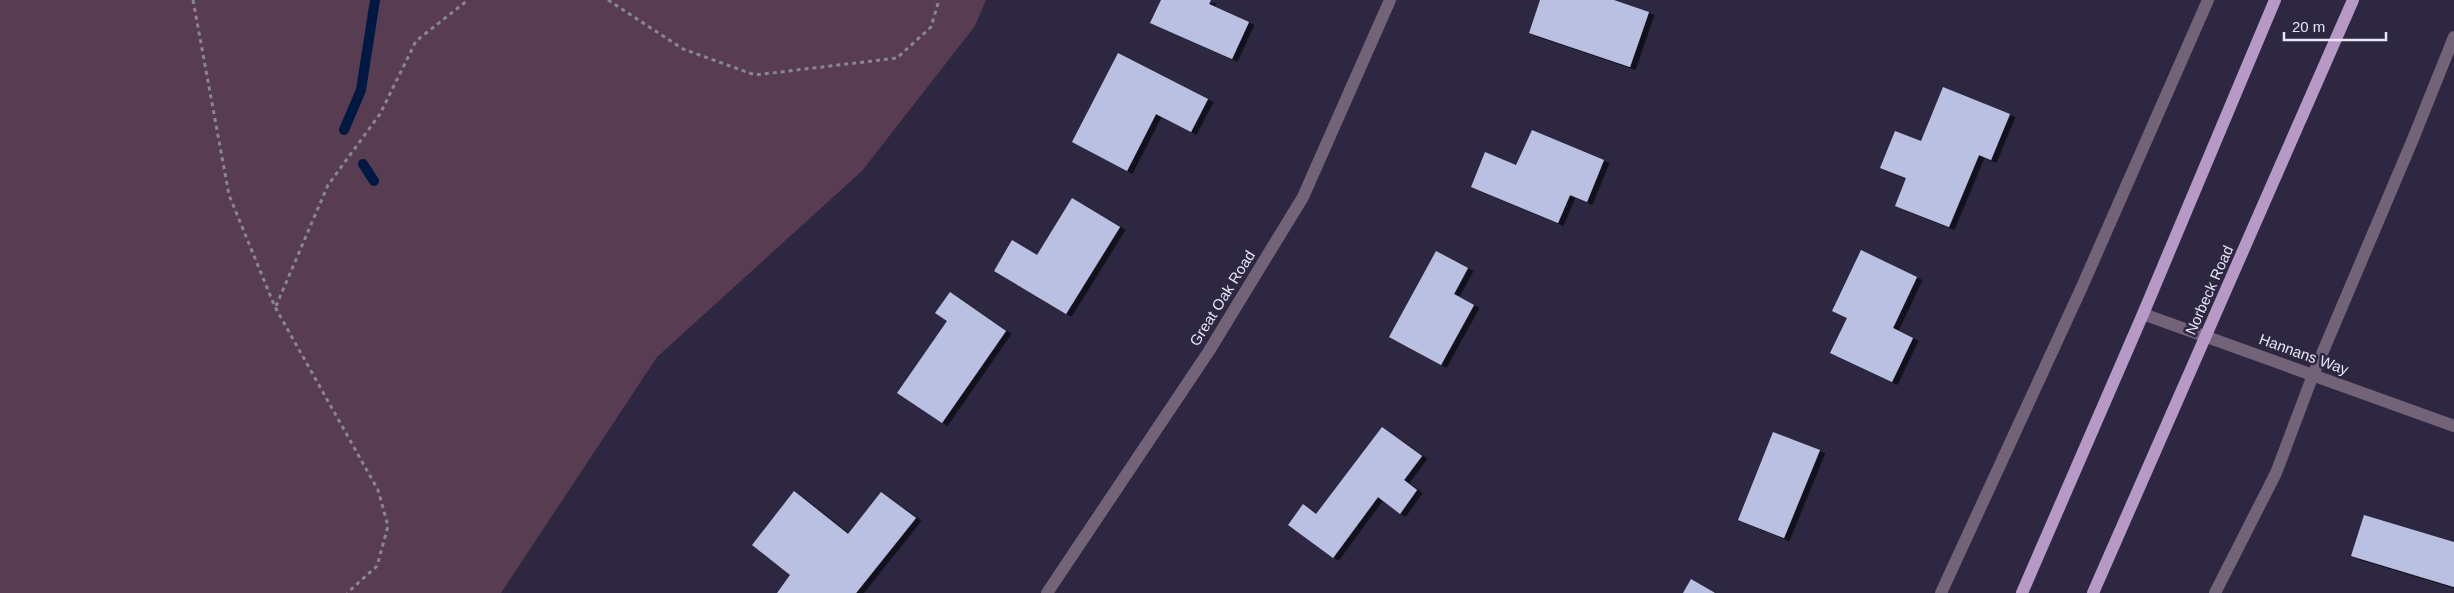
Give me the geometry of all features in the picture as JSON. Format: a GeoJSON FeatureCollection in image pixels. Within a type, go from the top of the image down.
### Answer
{"type":"FeatureCollection","features":[{"type":"Feature","properties":{"kind":"main road"},"geometry":{"type":"LineString","coordinates":[[2022,593],[2143,314],[2275,0]]}},
{"type":"Feature","properties":{"kind":"main road","name":"Norbeck Road"},"geometry":{"type":"LineString","coordinates":[[2093,593],[2353,0]]}},
{"type":"Feature","properties":{"kind":"street","name":"Great Oak Road"},"geometry":{"type":"LineString","coordinates":[[1047,593],[1209,351],[1303,197],[1390,0]]}},
{"type":"Feature","properties":{"kind":"street"},"geometry":{"type":"LineString","coordinates":[[1941,593],[2081,289],[2208,0]]}},
{"type":"Feature","properties":{"kind":"street"},"geometry":{"type":"LineString","coordinates":[[2215,593],[2276,473],[2312,375],[2413,139],[2454,37]]}},
{"type":"Feature","properties":{"kind":"street","name":"Hannans Way"},"geometry":{"type":"LineString","coordinates":[[2143,314],[2454,426]]}},
{"type":"Feature","properties":{"kind":"path"},"geometry":{"type":"LineString","coordinates":[[193,0],[229,195],[275,307],[378,490],[388,526],[377,566],[347,593]]}},
{"type":"Feature","properties":{"kind":"path"},"geometry":{"type":"LineString","coordinates":[[275,307],[328,185],[380,114],[416,41],[468,0]]}},
{"type":"Feature","properties":{"kind":"path"},"geometry":{"type":"LineString","coordinates":[[608,0],[683,49],[755,74],[897,58],[931,27],[939,0]]}},
{"type":"Feature","properties":{"kind":"shaded area"},"geometry":{"type":"Polygon","coordinates":[[[0,0],[986,0],[975,26],[862,171],[657,357],[501,593],[0,593],[0,0]]]}},
{"type":"Feature","properties":{"kind":"building"},"geometry":{"type":"Polygon","coordinates":[[[1161,0],[1211,0],[1209,4],[1249,22],[1232,59],[1150,23],[1161,0]]]}},
{"type":"Feature","properties":{"kind":"building"},"geometry":{"type":"Polygon","coordinates":[[[1540,0],[1614,0],[1649,12],[1630,67],[1529,33],[1540,0]]]}},
{"type":"Feature","properties":{"kind":"building"},"geometry":{"type":"Polygon","coordinates":[[[1118,53],[1208,99],[1191,132],[1156,114],[1127,171],[1072,142],[1118,53]]]}},
{"type":"Feature","properties":{"kind":"building"},"geometry":{"type":"Polygon","coordinates":[[[1943,87],[2010,114],[1991,160],[1979,155],[1949,227],[1895,206],[1906,178],[1880,168],[1895,131],[1921,141],[1943,87]]]}},
{"type":"Feature","properties":{"kind":"building"},"geometry":{"type":"Polygon","coordinates":[[[1532,130],[1604,160],[1587,202],[1570,195],[1558,223],[1471,187],[1485,152],[1516,165],[1532,130]]]}},
{"type":"Feature","properties":{"kind":"building"},"geometry":{"type":"Polygon","coordinates":[[[1072,198],[1120,227],[1066,314],[994,271],[1012,240],[1037,255],[1072,198]]]}},
{"type":"Feature","properties":{"kind":"building"},"geometry":{"type":"Polygon","coordinates":[[[1861,250],[1917,277],[1893,328],[1913,338],[1892,382],[1830,353],[1847,318],[1832,311],[1861,250]]]}},
{"type":"Feature","properties":{"kind":"building"},"geometry":{"type":"Polygon","coordinates":[[[1436,251],[1468,268],[1454,294],[1474,305],[1441,365],[1389,337],[1436,251]]]}},
{"type":"Feature","properties":{"kind":"building"},"geometry":{"type":"Polygon","coordinates":[[[950,292],[1006,331],[942,423],[897,393],[947,321],[935,313],[950,292]]]}},
{"type":"Feature","properties":{"kind":"building"},"geometry":{"type":"Polygon","coordinates":[[[1382,427],[1422,456],[1404,480],[1417,490],[1400,514],[1378,497],[1333,558],[1288,525],[1303,504],[1316,514],[1382,427]]]}},
{"type":"Feature","properties":{"kind":"building"},"geometry":{"type":"Polygon","coordinates":[[[1773,432],[1820,450],[1784,538],[1738,520],[1773,432]]]}},
{"type":"Feature","properties":{"kind":"building"},"geometry":{"type":"Polygon","coordinates":[[[794,491],[848,534],[881,492],[916,518],[856,593],[777,593],[790,575],[752,545],[794,491]]]}},
{"type":"Feature","properties":{"kind":"building"},"geometry":{"type":"Polygon","coordinates":[[[2364,515],[2454,542],[2454,587],[2351,556],[2364,515]]]}},
{"type":"Feature","properties":{"kind":"building"},"geometry":{"type":"Polygon","coordinates":[[[1691,579],[1715,593],[1683,593],[1691,579]]]}},
{"type":"Feature","properties":{"kind":"waterway"},"geometry":{"type":"LineString","coordinates":[[344,130],[361,90],[375,0]]}},
{"type":"Feature","properties":{"kind":"waterway"},"geometry":{"type":"LineString","coordinates":[[363,164],[374,181]]}}]}
